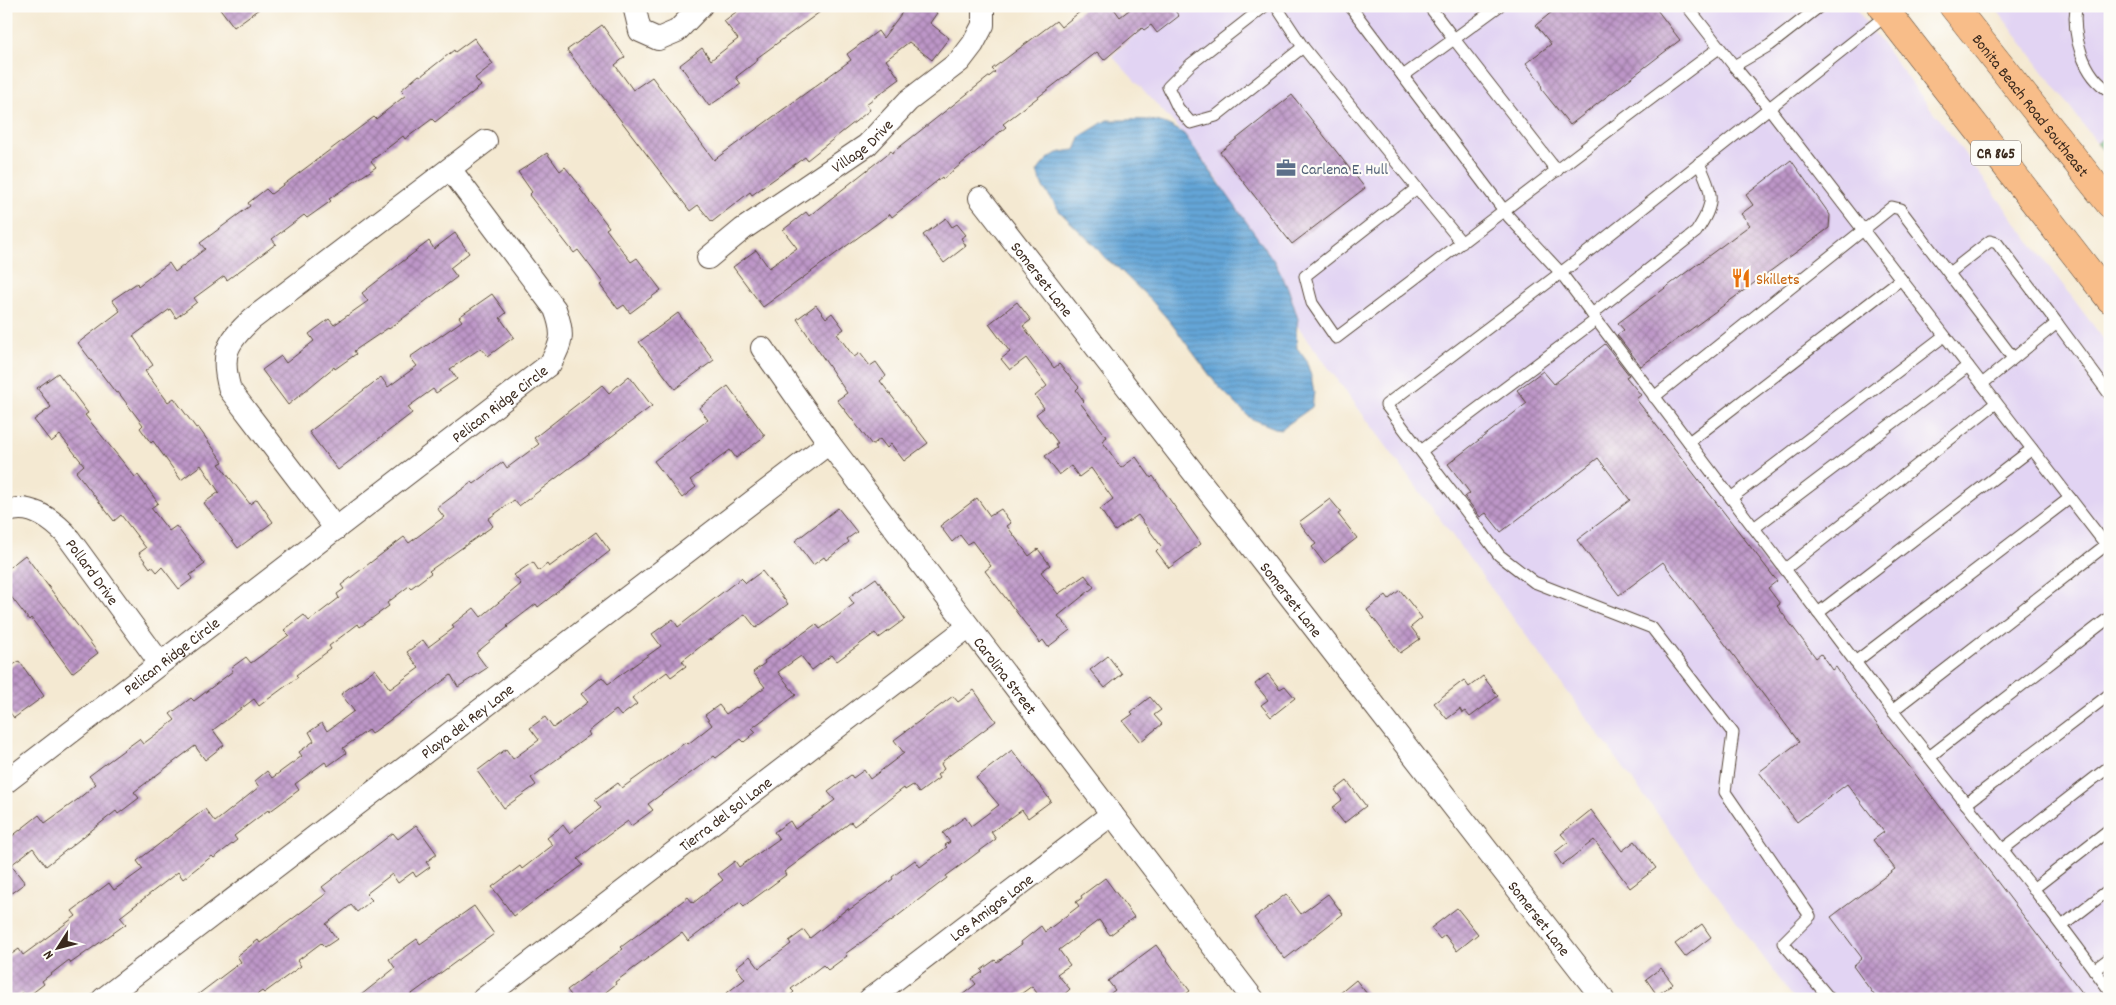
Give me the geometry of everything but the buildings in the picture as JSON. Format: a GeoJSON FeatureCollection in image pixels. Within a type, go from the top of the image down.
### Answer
{"type":"FeatureCollection","features":[{"type":"Feature","properties":{"kind":"main road","name":"Bonita Beach Road Southeast"},"geometry":{"type":"LineString","coordinates":[[1953,6],[2110,204]]}},
{"type":"Feature","properties":{"kind":"main road","name":"CR 865"},"geometry":{"type":"LineString","coordinates":[[1890,9],[2107,291]]}},
{"type":"Feature","properties":{"kind":"street"},"geometry":{"type":"LineString","coordinates":[[637,6],[635,10],[640,30],[658,39],[677,31],[701,6]]}},
{"type":"Feature","properties":{"kind":"street","name":"Village Drive"},"geometry":{"type":"LineString","coordinates":[[708,258],[743,229],[867,145],[908,101],[960,61],[973,44],[983,25],[983,6]]}},
{"type":"Feature","properties":{"kind":"street"},"geometry":{"type":"LineString","coordinates":[[336,529],[230,390],[224,370],[227,350],[237,332],[252,319],[486,141]]}},
{"type":"Feature","properties":{"kind":"street","name":"Pelican Ridge Circle"},"geometry":{"type":"LineString","coordinates":[[6,782],[536,377],[550,364],[560,347],[562,327],[555,309],[450,169]]}},
{"type":"Feature","properties":{"kind":"street","name":"Somerset Lane"},"geometry":{"type":"LineString","coordinates":[[980,198],[1603,999]]}},
{"type":"Feature","properties":{"kind":"street","name":"Carolina Street"},"geometry":{"type":"LineString","coordinates":[[762,348],[829,443],[1253,999]]}},
{"type":"Feature","properties":{"kind":"street","name":"Playa del Rey Lane"},"geometry":{"type":"LineString","coordinates":[[103,999],[829,443]]}},
{"type":"Feature","properties":{"kind":"street","name":"Pollard Drive"},"geometry":{"type":"LineString","coordinates":[[6,512],[32,511],[51,519],[65,533],[160,663]]}},
{"type":"Feature","properties":{"kind":"street","name":"Tierra del Sol Lane"},"geometry":{"type":"LineString","coordinates":[[482,999],[968,627]]}},
{"type":"Feature","properties":{"kind":"street","name":"Los Amigos Lane"},"geometry":{"type":"LineString","coordinates":[[870,999],[1112,814]]}},
{"type":"Feature","properties":{"kind":"lane"},"geometry":{"type":"LineString","coordinates":[[1265,6],[1191,64],[1168,87],[1178,108],[1191,124],[1216,116],[1303,47]]}},
{"type":"Feature","properties":{"kind":"lane"},"geometry":{"type":"LineString","coordinates":[[1276,6],[1303,47],[1462,243]]}},
{"type":"Feature","properties":{"kind":"lane"},"geometry":{"type":"LineString","coordinates":[[1350,6],[1504,211],[1560,273],[1892,711],[2062,926],[2110,991]]}},
{"type":"Feature","properties":{"kind":"lane"},"geometry":{"type":"LineString","coordinates":[[1429,6],[1557,171]]}},
{"type":"Feature","properties":{"kind":"lane"},"geometry":{"type":"LineString","coordinates":[[1402,76],[1499,6]]}},
{"type":"Feature","properties":{"kind":"lane"},"geometry":{"type":"LineString","coordinates":[[1687,6],[1864,231],[2108,548],[1892,711]]}},
{"type":"Feature","properties":{"kind":"lane"},"geometry":{"type":"LineString","coordinates":[[1734,66],[1770,45],[1820,6]]}},
{"type":"Feature","properties":{"kind":"lane"},"geometry":{"type":"LineString","coordinates":[[2076,6],[2075,32],[2078,50],[2104,88],[2110,91]]}},
{"type":"Feature","properties":{"kind":"lane"},"geometry":{"type":"LineString","coordinates":[[1830,999],[1783,943],[1810,916],[1725,792],[1732,733],[1652,628],[1534,582],[1499,555],[1386,405],[1560,273],[1890,9]]}},
{"type":"Feature","properties":{"kind":"lane"},"geometry":{"type":"LineString","coordinates":[[1417,188],[1306,276],[1312,302],[1336,338],[1719,48]]}},
{"type":"Feature","properties":{"kind":"lane"},"geometry":{"type":"LineString","coordinates":[[1421,451],[1594,317],[1696,232],[1705,218],[1711,190],[1698,163]]}},
{"type":"Feature","properties":{"kind":"lane"},"geometry":{"type":"LineString","coordinates":[[1654,396],[1892,207],[1900,209],[2013,358]]}},
{"type":"Feature","properties":{"kind":"lane"},"geometry":{"type":"LineString","coordinates":[[1949,273],[1990,241],[1996,243],[2110,395]]}},
{"type":"Feature","properties":{"kind":"lane"},"geometry":{"type":"LineString","coordinates":[[1689,442],[1901,280]]}},
{"type":"Feature","properties":{"kind":"lane"},"geometry":{"type":"LineString","coordinates":[[1982,384],[2056,323]]}},
{"type":"Feature","properties":{"kind":"lane"},"geometry":{"type":"LineString","coordinates":[[1731,498],[1944,336]]}},
{"type":"Feature","properties":{"kind":"lane"},"geometry":{"type":"LineString","coordinates":[[1754,528],[1968,366]]}},
{"type":"Feature","properties":{"kind":"lane"},"geometry":{"type":"LineString","coordinates":[[1785,569],[1996,403]]}},
{"type":"Feature","properties":{"kind":"lane"},"geometry":{"type":"LineString","coordinates":[[1818,613],[2032,449]]}},
{"type":"Feature","properties":{"kind":"lane"},"geometry":{"type":"LineString","coordinates":[[1855,662],[2070,498]]}},
{"type":"Feature","properties":{"kind":"lane"},"geometry":{"type":"LineString","coordinates":[[1929,757],[2110,617]]}},
{"type":"Feature","properties":{"kind":"lane"},"geometry":{"type":"LineString","coordinates":[[1966,804],[2110,694]]}},
{"type":"Feature","properties":{"kind":"lane"},"geometry":{"type":"LineString","coordinates":[[2002,850],[2110,766]]}},
{"type":"Feature","properties":{"kind":"lane"},"geometry":{"type":"LineString","coordinates":[[2033,889],[2110,830]]}},
{"type":"Feature","properties":{"kind":"lane"},"geometry":{"type":"LineString","coordinates":[[2062,926],[2110,889]]}},
{"type":"Feature","properties":{"kind":"lane"},"geometry":{"type":"LineString","coordinates":[[2094,970],[2110,958]]}},
{"type":"Feature","properties":{"kind":"shaded area"},"geometry":{"type":"Polygon","coordinates":[[[1167,6],[1854,6],[2110,348],[2110,999],[1794,999],[1297,325],[1298,319],[1288,288],[1274,261],[1227,197],[1220,183],[1184,134],[1112,56],[1167,6]]]}},
{"type":"Feature","properties":{"kind":"shaded area"},"geometry":{"type":"Polygon","coordinates":[[[1994,6],[2110,6],[2110,133],[2097,143],[1994,6]]]}},
{"type":"Feature","properties":{"kind":"green space"},"geometry":{"type":"Polygon","coordinates":[[[2110,133],[2110,160],[2097,143],[2110,133]]]}},
{"type":"Feature","properties":{"kind":"water"},"geometry":{"type":"Polygon","coordinates":[[[1107,120],[1156,121],[1184,134],[1274,261],[1288,288],[1298,319],[1296,333],[1297,348],[1306,360],[1314,392],[1312,407],[1280,430],[1250,418],[1217,385],[1171,323],[1151,300],[1105,258],[1060,212],[1043,187],[1037,172],[1045,162],[1057,153],[1075,150],[1081,136],[1107,120]]]}},
{"type":"Feature","properties":{"kind":"place","name":"Carlena E. Hull"},"geometry":{"type":"Point","coordinates":[1286,168]}},
{"type":"Feature","properties":{"kind":"place","name":"Skillets"},"geometry":{"type":"Point","coordinates":[1741,278]}}]}
